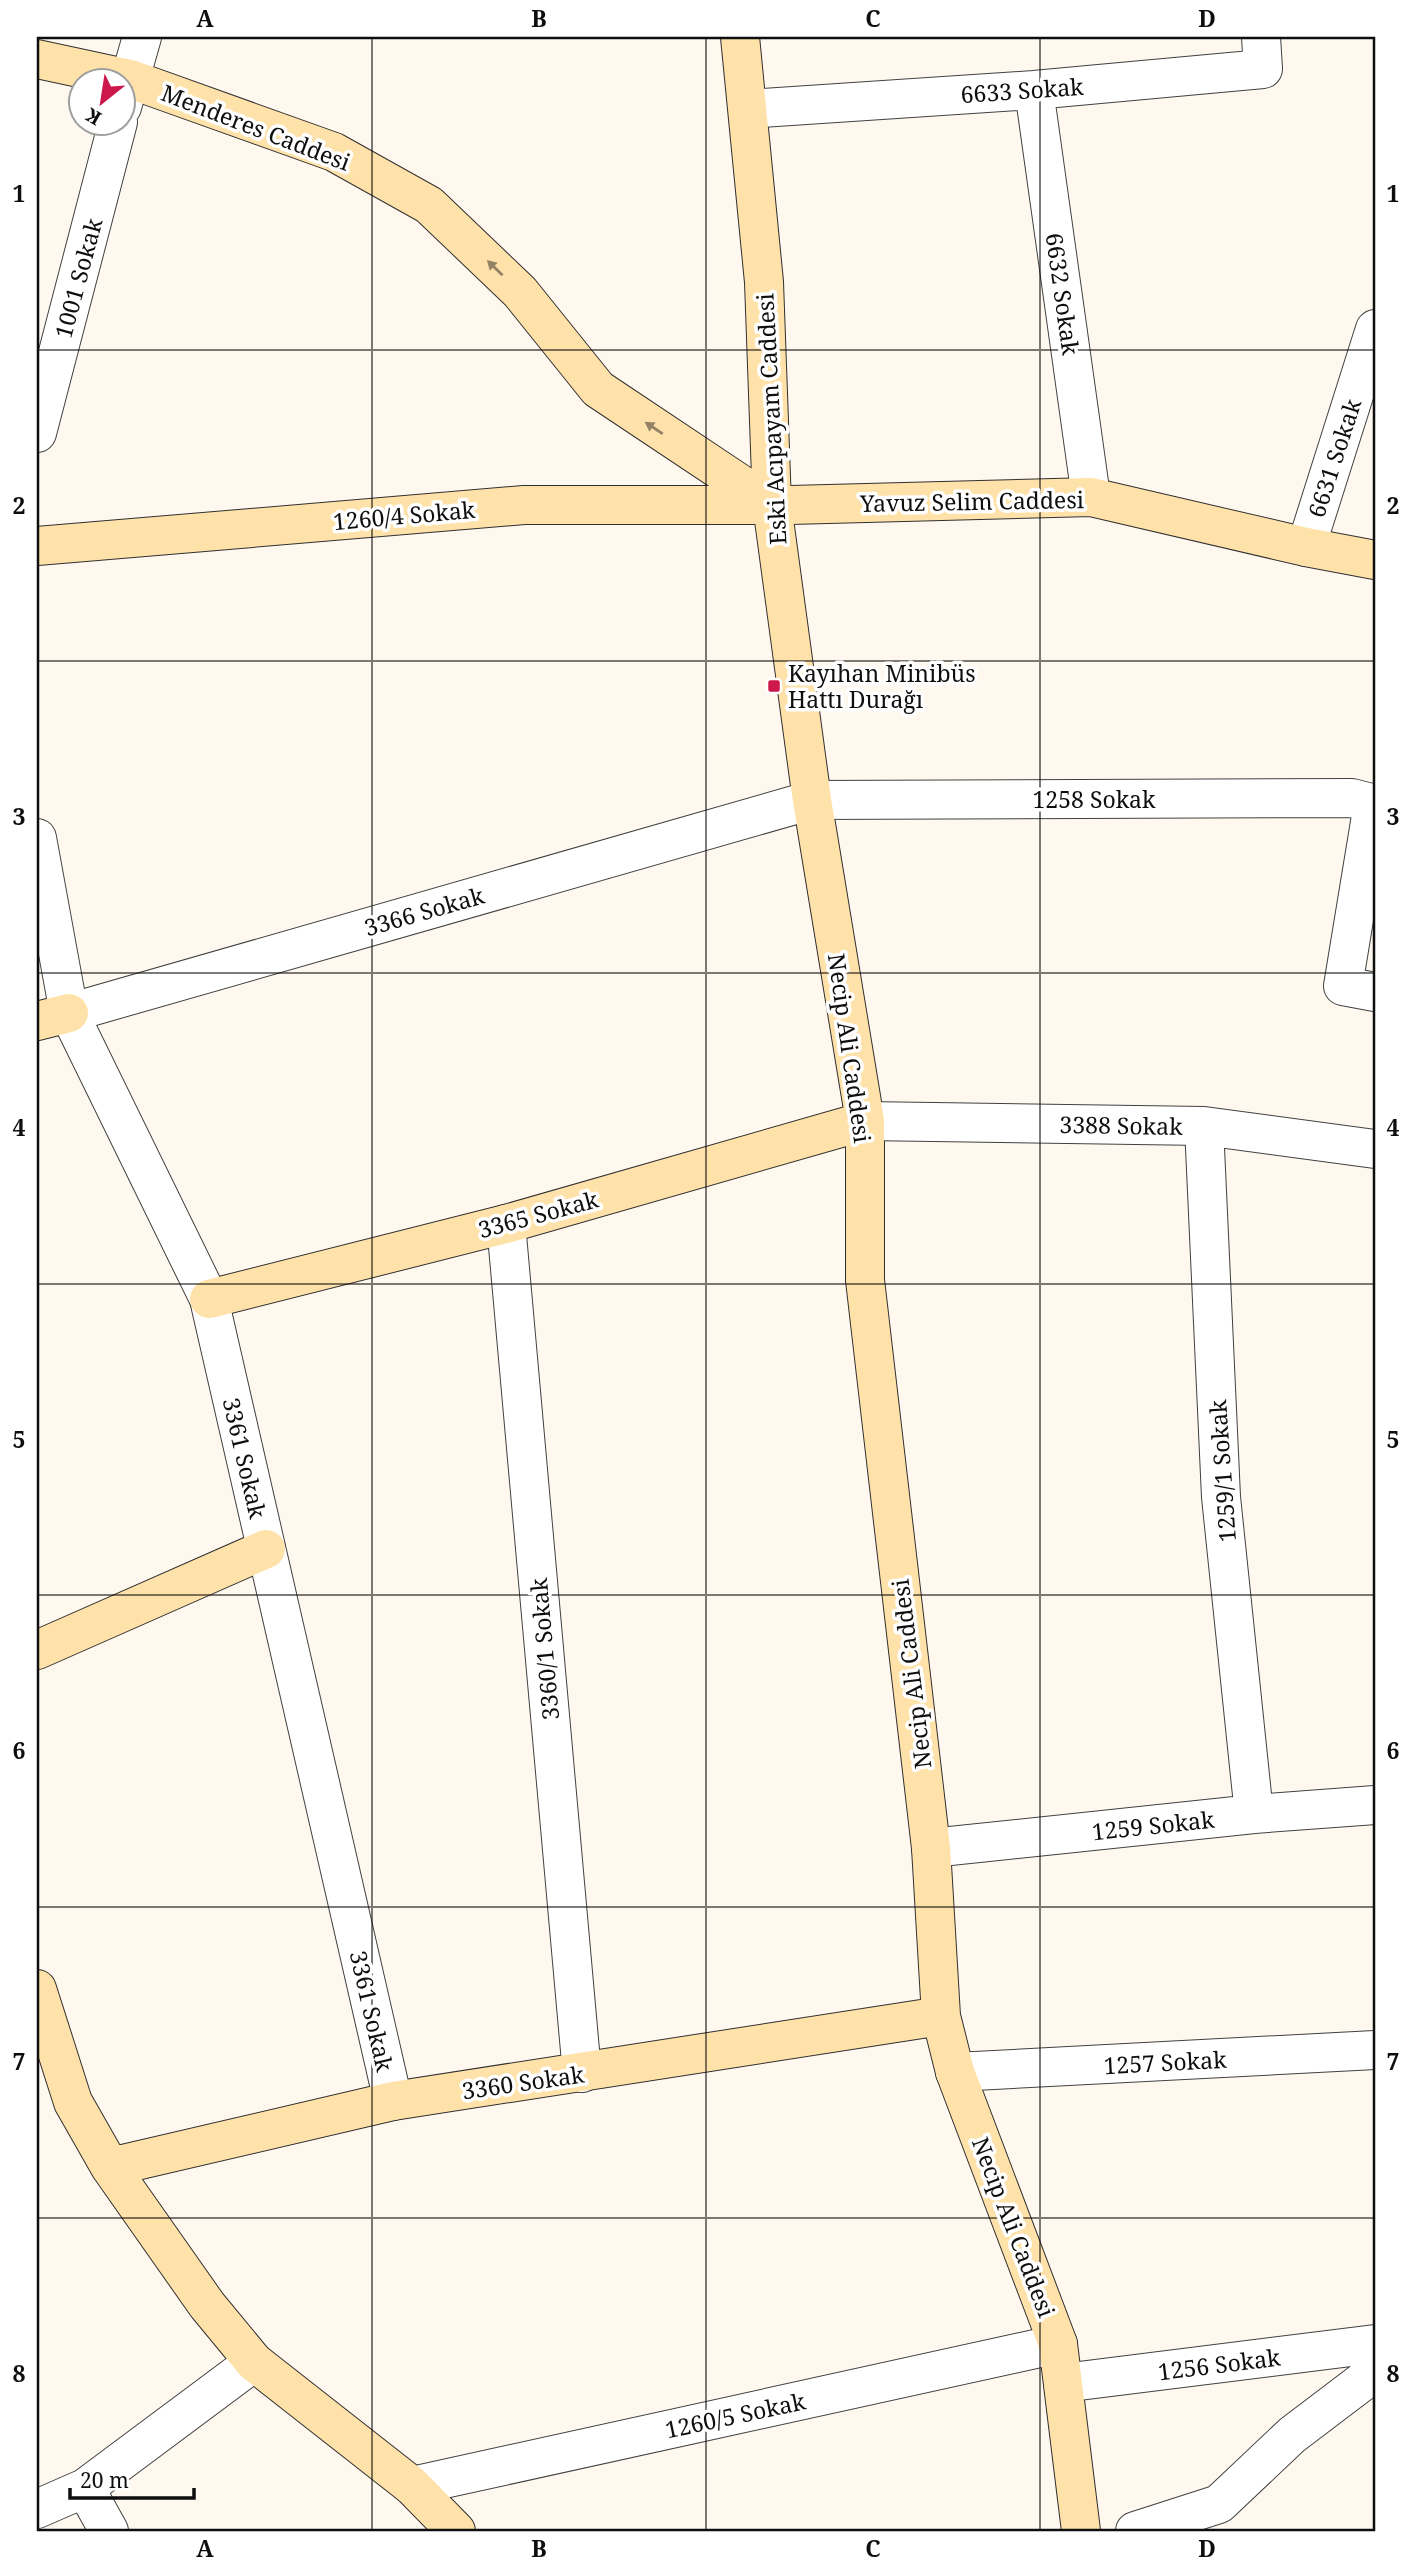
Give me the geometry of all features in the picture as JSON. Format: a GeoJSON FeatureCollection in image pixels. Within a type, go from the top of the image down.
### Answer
{"type":"FeatureCollection","features":[{"type":"Feature","properties":{"kind":"street"},"geometry":{"type":"LineString","coordinates":[[134,66],[142,37]]}},
{"type":"Feature","properties":{"kind":"street","name":"Eski Acıpayam Caddesi"},"geometry":{"type":"LineString","coordinates":[[740,37],[764,282],[772,505],[812,800]]}},
{"type":"Feature","properties":{"kind":"street","name":"6633 Sokak"},"geometry":{"type":"LineString","coordinates":[[748,110],[1034,90],[1263,69],[1261,37]]}},
{"type":"Feature","properties":{"kind":"street","name":"Menderes Caddesi"},"geometry":{"type":"LineString","coordinates":[[37,60],[66,71]]}},
{"type":"Feature","properties":{"kind":"street","name":"6632 Sokak"},"geometry":{"type":"LineString","coordinates":[[1034,90],[1091,497]]}},
{"type":"Feature","properties":{"kind":"street","name":"Menderes Caddesi"},"geometry":{"type":"LineString","coordinates":[[136,96],[334,152],[429,205],[520,292],[598,389],[772,505]]}},
{"type":"Feature","properties":{"kind":"street","name":"1001 Sokak"},"geometry":{"type":"LineString","coordinates":[[37,433],[114,136]]}},
{"type":"Feature","properties":{"kind":"street","name":"6631 Sokak"},"geometry":{"type":"LineString","coordinates":[[1306,547],[1375,329]]}},
{"type":"Feature","properties":{"kind":"street"},"geometry":{"type":"LineString","coordinates":[[711,466],[740,464],[770,452]]}},
{"type":"Feature","properties":{"kind":"street","name":"Yavuz Selim Caddesi"},"geometry":{"type":"LineString","coordinates":[[772,505],[1091,497],[1306,547],[1375,560]]}},
{"type":"Feature","properties":{"kind":"street","name":"1260/4 Sokak"},"geometry":{"type":"LineString","coordinates":[[37,546],[524,505],[772,505]]}},
{"type":"Feature","properties":{"kind":"street","name":"1258 Sokak"},"geometry":{"type":"LineString","coordinates":[[812,800],[1353,798],[1374,804]]}},
{"type":"Feature","properties":{"kind":"street","name":"3366 Sokak"},"geometry":{"type":"LineString","coordinates":[[53,1017],[812,800]]}},
{"type":"Feature","properties":{"kind":"street","name":"Necip Ali Caddesi"},"geometry":{"type":"LineString","coordinates":[[812,800],[865,1121],[866,1280],[931,1848],[941,2016],[955,2072],[1058,2344],[1081,2531]]}},
{"type":"Feature","properties":{"kind":"street"},"geometry":{"type":"LineString","coordinates":[[1374,804],[1343,986],[1375,992]]}},
{"type":"Feature","properties":{"kind":"street","name":"3361 Sokak"},"geometry":{"type":"LineString","coordinates":[[37,838],[53,1017],[209,1298],[393,2101]]}},
{"type":"Feature","properties":{"kind":"street","name":"3388 Sokak"},"geometry":{"type":"LineString","coordinates":[[865,1121],[1205,1126],[1375,1149]]}},
{"type":"Feature","properties":{"kind":"street","name":"3365 Sokak"},"geometry":{"type":"LineString","coordinates":[[209,1298],[506,1224],[865,1121]]}},
{"type":"Feature","properties":{"kind":"street","name":"1259/1 Sokak"},"geometry":{"type":"LineString","coordinates":[[1205,1126],[1221,1497],[1254,1814]]}},
{"type":"Feature","properties":{"kind":"street","name":"3360/1 Sokak"},"geometry":{"type":"LineString","coordinates":[[506,1224],[582,2073]]}},
{"type":"Feature","properties":{"kind":"street"},"geometry":{"type":"LineString","coordinates":[[37,1650],[266,1549]]}},
{"type":"Feature","properties":{"kind":"street","name":"1259 Sokak"},"geometry":{"type":"LineString","coordinates":[[931,1848],[1254,1814],[1375,1805]]}},
{"type":"Feature","properties":{"kind":"street"},"geometry":{"type":"LineString","coordinates":[[37,1989],[73,2102],[110,2167],[207,2305],[254,2362],[412,2486],[456,2531]]}},
{"type":"Feature","properties":{"kind":"street","name":"3360 Sokak"},"geometry":{"type":"LineString","coordinates":[[110,2167],[393,2101],[941,2016]]}},
{"type":"Feature","properties":{"kind":"street","name":"1257 Sokak"},"geometry":{"type":"LineString","coordinates":[[955,2072],[1375,2050]]}},
{"type":"Feature","properties":{"kind":"street","name":"1260/5 Sokak"},"geometry":{"type":"LineString","coordinates":[[412,2486],[1058,2344]]}},
{"type":"Feature","properties":{"kind":"street","name":"1256 Sokak"},"geometry":{"type":"LineString","coordinates":[[1063,2383],[1375,2344]]}},
{"type":"Feature","properties":{"kind":"street"},"geometry":{"type":"LineString","coordinates":[[37,2509],[85,2488],[254,2362]]}},
{"type":"Feature","properties":{"kind":"street"},"geometry":{"type":"LineString","coordinates":[[1135,2531],[1219,2504],[1292,2435],[1375,2372]]}},
{"type":"Feature","properties":{"kind":"street"},"geometry":{"type":"LineString","coordinates":[[85,2488],[109,2531]]}},
{"type":"Feature","properties":{"kind":"place","name":"Kayıhan Minibüs Hattı Durağı"},"geometry":{"type":"Point","coordinates":[774,686]}}]}
